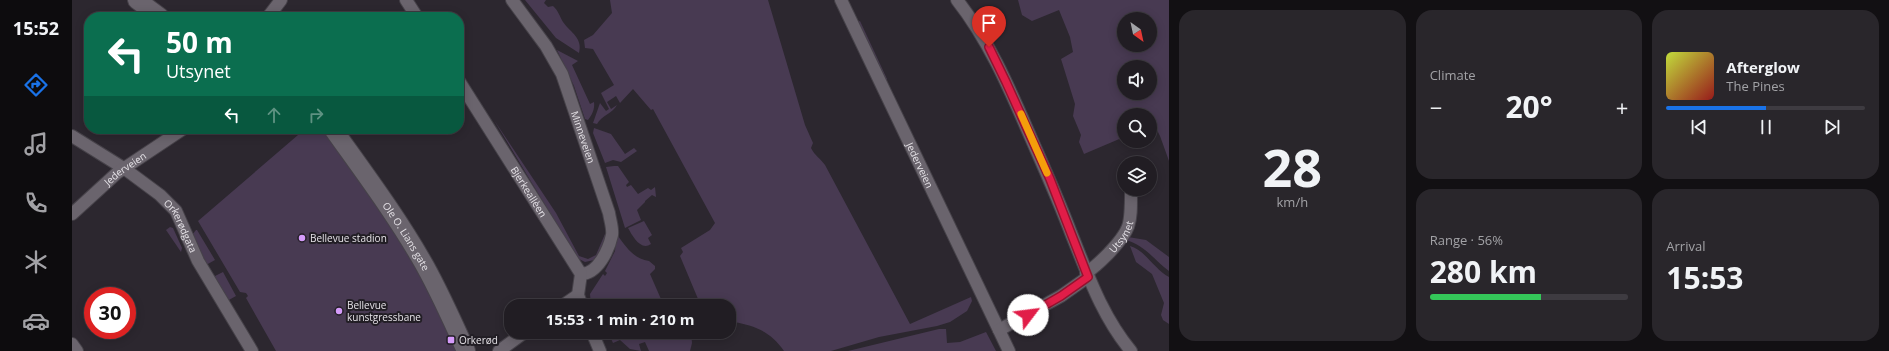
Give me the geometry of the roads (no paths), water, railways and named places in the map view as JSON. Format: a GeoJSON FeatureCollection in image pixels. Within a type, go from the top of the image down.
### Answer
{"type":"FeatureCollection","features":[{"type":"Feature","properties":{"kind":"street"},"geometry":{"type":"LineString","coordinates":[[137,0],[153,12]]}},
{"type":"Feature","properties":{"kind":"street"},"geometry":{"type":"LineString","coordinates":[[272,12],[280,0]]}},
{"type":"Feature","properties":{"kind":"street"},"geometry":{"type":"LineString","coordinates":[[406,0],[414,12]]}},
{"type":"Feature","properties":{"kind":"street","name":"Minneveien"},"geometry":{"type":"LineString","coordinates":[[512,0],[546,46],[562,74],[609,213],[612,233],[608,248],[595,268],[590,272],[582,274]]}},
{"type":"Feature","properties":{"kind":"street","name":"Jederveien"},"geometry":{"type":"LineString","coordinates":[[841,0],[1009,351]]}},
{"type":"Feature","properties":{"kind":"street"},"geometry":{"type":"LineString","coordinates":[[957,0],[984,39],[1002,73],[1050,179],[1087,275],[1115,330],[1132,351]]}},
{"type":"Feature","properties":{"kind":"street","name":"Bjerkeallèen"},"geometry":{"type":"LineString","coordinates":[[464,89],[582,274]]}},
{"type":"Feature","properties":{"kind":"street","name":"Jederveien"},"geometry":{"type":"LineString","coordinates":[[72,214],[117,173],[176,134]]}},
{"type":"Feature","properties":{"kind":"street","name":"Ole O. Lians gate"},"geometry":{"type":"LineString","coordinates":[[337,134],[378,192],[424,264],[440,293],[466,351]]}},
{"type":"Feature","properties":{"kind":"street","name":"Orkerødgata"},"geometry":{"type":"LineString","coordinates":[[72,136],[125,169],[160,195],[176,211],[198,261],[252,351]]}},
{"type":"Feature","properties":{"kind":"street","name":"Utsynet"},"geometry":{"type":"LineString","coordinates":[[999,330],[1039,309],[1087,275],[1105,257],[1127,232],[1131,211],[1130,196]]}},
{"type":"Feature","properties":{"kind":"street"},"geometry":{"type":"LineString","coordinates":[[580,299],[582,274]]}},
{"type":"Feature","properties":{"kind":"street"},"geometry":{"type":"LineString","coordinates":[[498,351],[515,339]]}},
{"type":"Feature","properties":{"kind":"street"},"geometry":{"type":"LineString","coordinates":[[595,339],[600,351]]}},
{"type":"Feature","properties":{"kind":"street"},"geometry":{"type":"LineString","coordinates":[[72,344],[77,351]]}},
{"type":"Feature","properties":{"kind":"place","name":"Bellevue stadion"},"geometry":{"type":"Point","coordinates":[302,238]}},
{"type":"Feature","properties":{"kind":"place","name":"Bellevue kunstgressbane"},"geometry":{"type":"Point","coordinates":[339,311]}},
{"type":"Feature","properties":{"kind":"place","name":"Orkerød"},"geometry":{"type":"Point","coordinates":[451,340]}}]}
